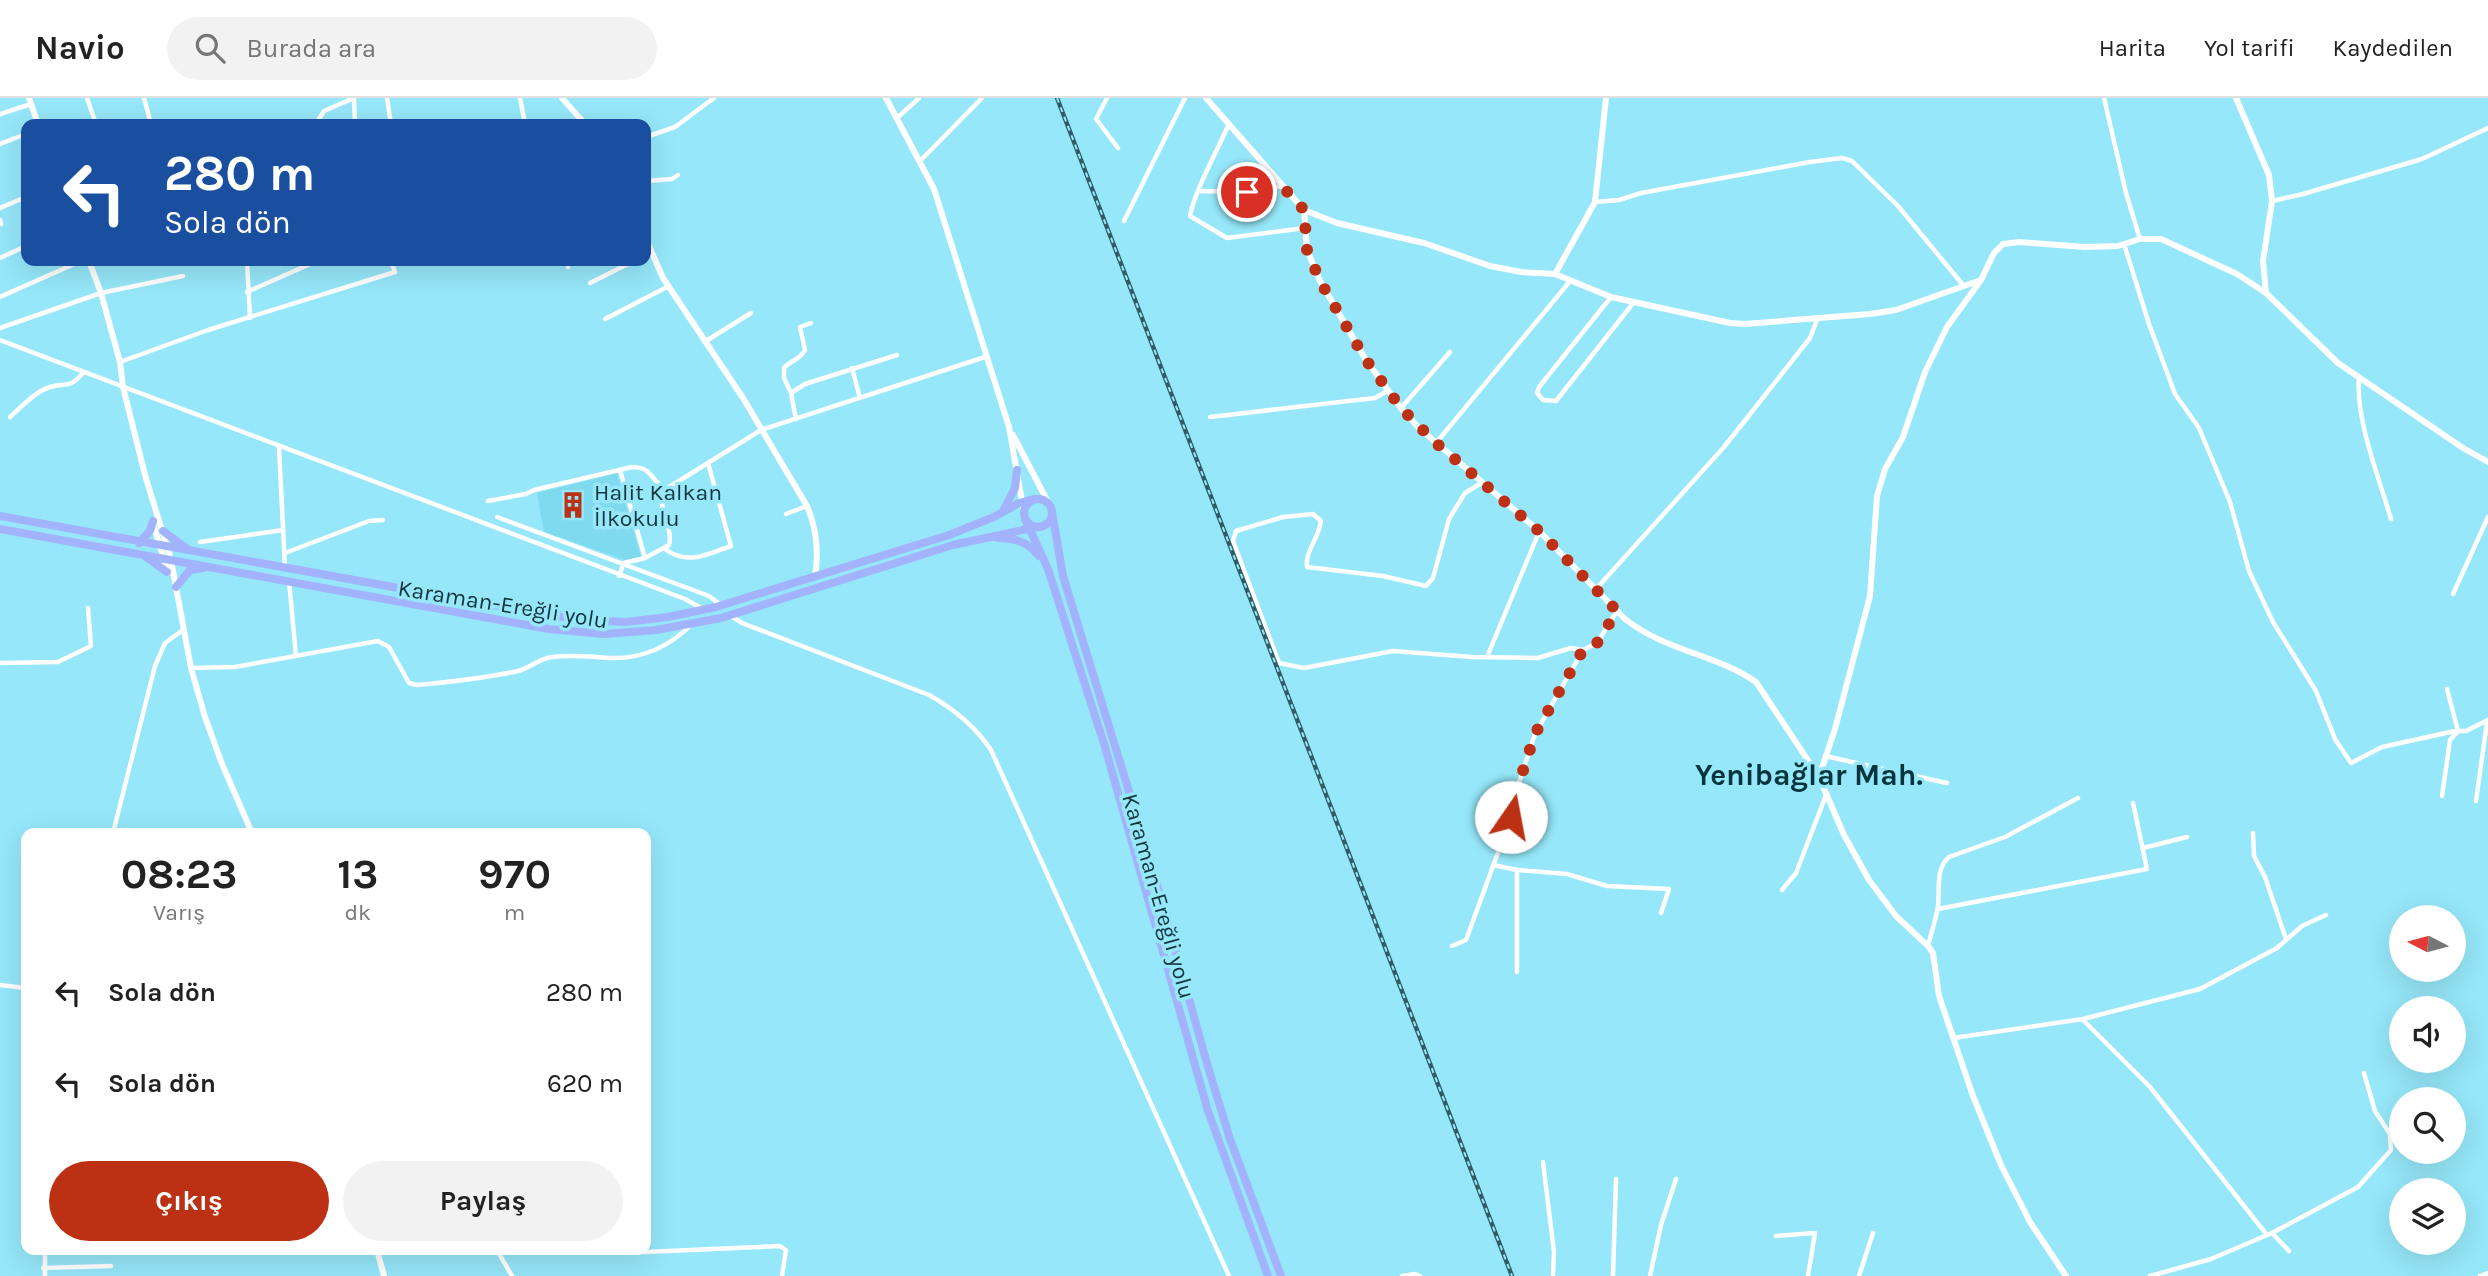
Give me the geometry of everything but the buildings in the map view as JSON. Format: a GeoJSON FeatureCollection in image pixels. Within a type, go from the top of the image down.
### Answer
{"type":"FeatureCollection","features":[{"type":"Feature","properties":{"kind":"highway"},"geometry":{"type":"LineString","coordinates":[[994,517],[1006,508],[1012,498],[1017,470]]}},
{"type":"Feature","properties":{"kind":"highway"},"geometry":{"type":"LineString","coordinates":[[978,538],[1029,522],[1048,523],[1051,508],[1042,499],[1034,499],[1027,504],[1029,522]]}},
{"type":"Feature","properties":{"kind":"highway","name":"Karaman-Ereğli yolu"},"geometry":{"type":"LineString","coordinates":[[0,516],[139,543],[582,620],[626,622],[722,606],[949,535],[994,517],[1023,501],[1034,499]]}},
{"type":"Feature","properties":{"kind":"highway","name":"Karaman-Ereğli yolu"},"geometry":{"type":"LineString","coordinates":[[1051,508],[1063,576],[1149,857],[1208,1067],[1230,1139],[1281,1276]]}},
{"type":"Feature","properties":{"kind":"highway"},"geometry":{"type":"LineString","coordinates":[[139,543],[150,531],[153,521]]}},
{"type":"Feature","properties":{"kind":"highway","name":"Karaman-Ereğli yolu"},"geometry":{"type":"LineString","coordinates":[[1029,522],[1048,569],[1138,860],[1200,1087],[1268,1276]]}},
{"type":"Feature","properties":{"kind":"highway","name":"Karaman-Ereğli yolu"},"geometry":{"type":"LineString","coordinates":[[0,529],[550,629],[604,634],[656,630],[729,615],[978,538]]}},
{"type":"Feature","properties":{"kind":"highway"},"geometry":{"type":"LineString","coordinates":[[163,531],[176,543],[195,553]]}},
{"type":"Feature","properties":{"kind":"highway"},"geometry":{"type":"LineString","coordinates":[[978,538],[1003,538],[1026,543],[1048,569]]}},
{"type":"Feature","properties":{"kind":"highway"},"geometry":{"type":"LineString","coordinates":[[141,554],[167,572]]}},
{"type":"Feature","properties":{"kind":"highway"},"geometry":{"type":"LineString","coordinates":[[176,587],[190,570],[209,567]]}},
{"type":"Feature","properties":{"kind":"street"},"geometry":{"type":"LineString","coordinates":[[87,98],[94,119]]}},
{"type":"Feature","properties":{"kind":"street"},"geometry":{"type":"LineString","coordinates":[[144,98],[150,119]]}},
{"type":"Feature","properties":{"kind":"street"},"geometry":{"type":"LineString","coordinates":[[319,119],[324,111],[354,98],[355,119]]}},
{"type":"Feature","properties":{"kind":"street"},"geometry":{"type":"LineString","coordinates":[[387,98],[390,119]]}},
{"type":"Feature","properties":{"kind":"street"},"geometry":{"type":"LineString","coordinates":[[520,98],[524,119]]}},
{"type":"Feature","properties":{"kind":"street"},"geometry":{"type":"LineString","coordinates":[[562,98],[581,119]]}},
{"type":"Feature","properties":{"kind":"street"},"geometry":{"type":"LineString","coordinates":[[651,135],[675,127],[714,98]]}},
{"type":"Feature","properties":{"kind":"street"},"geometry":{"type":"LineString","coordinates":[[886,98],[934,189],[1009,427],[1029,522]]}},
{"type":"Feature","properties":{"kind":"street"},"geometry":{"type":"LineString","coordinates":[[896,118],[919,98]]}},
{"type":"Feature","properties":{"kind":"street"},"geometry":{"type":"LineString","coordinates":[[920,162],[982,98]]}},
{"type":"Feature","properties":{"kind":"street"},"geometry":{"type":"LineString","coordinates":[[1107,98],[1096,119],[1118,148]]}},
{"type":"Feature","properties":{"kind":"street"},"geometry":{"type":"LineString","coordinates":[[1124,220],[1185,98]]}},
{"type":"Feature","properties":{"kind":"street"},"geometry":{"type":"LineString","coordinates":[[1206,98],[1304,210],[1338,223],[1424,243],[1490,266],[1521,272],[1555,274],[1611,297],[1634,303],[1745,324],[1896,310],[1981,280]]}},
{"type":"Feature","properties":{"kind":"street"},"geometry":{"type":"LineString","coordinates":[[1555,274],[1595,202],[1606,98]]}},
{"type":"Feature","properties":{"kind":"street"},"geometry":{"type":"LineString","coordinates":[[2104,98],[2126,193],[2140,239]]}},
{"type":"Feature","properties":{"kind":"street"},"geometry":{"type":"LineString","coordinates":[[2236,98],[2269,174],[2272,201],[2263,261],[2266,293]]}},
{"type":"Feature","properties":{"kind":"street"},"geometry":{"type":"LineString","coordinates":[[0,114],[29,101],[36,119]]}},
{"type":"Feature","properties":{"kind":"street"},"geometry":{"type":"LineString","coordinates":[[1229,124],[1192,201],[1190,216],[1227,238],[1305,228]]}},
{"type":"Feature","properties":{"kind":"street"},"geometry":{"type":"LineString","coordinates":[[2272,201],[2422,159],[2488,128]]}},
{"type":"Feature","properties":{"kind":"street"},"geometry":{"type":"LineString","coordinates":[[0,144],[21,136]]}},
{"type":"Feature","properties":{"kind":"street"},"geometry":{"type":"LineString","coordinates":[[1595,202],[1619,200],[1642,193],[1842,158],[1852,161],[1899,206],[1963,285]]}},
{"type":"Feature","properties":{"kind":"street"},"geometry":{"type":"LineString","coordinates":[[651,181],[678,176]]}},
{"type":"Feature","properties":{"kind":"street"},"geometry":{"type":"LineString","coordinates":[[1199,191],[1247,192],[1282,186]]}},
{"type":"Feature","properties":{"kind":"street"},"geometry":{"type":"LineString","coordinates":[[0,208],[21,199]]}},
{"type":"Feature","properties":{"kind":"street"},"geometry":{"type":"LineString","coordinates":[[1304,210],[1307,250],[1320,281],[1366,360],[1401,408],[1436,443],[1539,531],[1637,629],[1660,642],[1742,672],[1756,682],[1819,776],[1844,835],[1882,900],[1933,953],[1939,996],[1972,1096],[2001,1165],[2030,1222],[2066,1276]]}},
{"type":"Feature","properties":{"kind":"street"},"geometry":{"type":"LineString","coordinates":[[1819,776],[1835,729],[1870,597],[1877,496],[1885,469],[1903,437],[1925,372],[1947,327],[1981,280],[1994,253],[2003,244],[2019,242],[2085,247],[2124,244],[2140,239],[2161,239],[2237,274],[2266,293],[2338,363],[2488,462]]}},
{"type":"Feature","properties":{"kind":"street"},"geometry":{"type":"LineString","coordinates":[[2124,244],[2175,394],[2199,428],[2230,502],[2249,571],[2273,622],[2316,691],[2335,739],[2351,763],[2382,747],[2466,731],[2488,720]]}},
{"type":"Feature","properties":{"kind":"street"},"geometry":{"type":"LineString","coordinates":[[0,258],[21,248]]}},
{"type":"Feature","properties":{"kind":"street"},"geometry":{"type":"LineString","coordinates":[[651,258],[706,341],[807,506],[819,554],[815,577]]}},
{"type":"Feature","properties":{"kind":"street"},"geometry":{"type":"LineString","coordinates":[[0,297],[70,266]]}},
{"type":"Feature","properties":{"kind":"street"},"geometry":{"type":"LineString","coordinates":[[91,266],[120,362],[123,387],[154,511],[163,531],[164,547]]}},
{"type":"Feature","properties":{"kind":"street"},"geometry":{"type":"LineString","coordinates":[[247,266],[250,318]]}},
{"type":"Feature","properties":{"kind":"street"},"geometry":{"type":"LineString","coordinates":[[247,292],[306,266]]}},
{"type":"Feature","properties":{"kind":"street"},"geometry":{"type":"LineString","coordinates":[[120,362],[396,272],[393,266]]}},
{"type":"Feature","properties":{"kind":"street"},"geometry":{"type":"LineString","coordinates":[[590,283],[624,266]]}},
{"type":"Feature","properties":{"kind":"street"},"geometry":{"type":"LineString","coordinates":[[0,328],[101,293],[183,276]]}},
{"type":"Feature","properties":{"kind":"street"},"geometry":{"type":"LineString","coordinates":[[1436,443],[1572,279]]}},
{"type":"Feature","properties":{"kind":"street"},"geometry":{"type":"LineString","coordinates":[[605,319],[669,286]]}},
{"type":"Feature","properties":{"kind":"street"},"geometry":{"type":"LineString","coordinates":[[1611,297],[1539,387],[1537,393],[1543,400],[1556,401],[1634,303]]}},
{"type":"Feature","properties":{"kind":"street"},"geometry":{"type":"LineString","coordinates":[[706,341],[751,313]]}},
{"type":"Feature","properties":{"kind":"street"},"geometry":{"type":"LineString","coordinates":[[1596,589],[1724,447],[1810,338],[1818,317]]}},
{"type":"Feature","properties":{"kind":"street"},"geometry":{"type":"LineString","coordinates":[[796,419],[784,368],[789,362],[801,357],[805,351],[800,327],[811,323]]}},
{"type":"Feature","properties":{"kind":"street"},"geometry":{"type":"LineString","coordinates":[[0,340],[685,599],[704,610]]}},
{"type":"Feature","properties":{"kind":"street"},"geometry":{"type":"LineString","coordinates":[[1401,408],[1450,352]]}},
{"type":"Feature","properties":{"kind":"street"},"geometry":{"type":"LineString","coordinates":[[791,393],[805,384],[897,355]]}},
{"type":"Feature","properties":{"kind":"street"},"geometry":{"type":"LineString","coordinates":[[624,563],[665,549],[671,538],[662,500],[666,489],[761,430],[985,357]]}},
{"type":"Feature","properties":{"kind":"street"},"geometry":{"type":"LineString","coordinates":[[852,369],[860,398]]}},
{"type":"Feature","properties":{"kind":"street"},"geometry":{"type":"LineString","coordinates":[[10,417],[18,407],[47,387],[71,385],[84,372]]}},
{"type":"Feature","properties":{"kind":"street"},"geometry":{"type":"LineString","coordinates":[[2359,377],[2357,393],[2361,414],[2391,519]]}},
{"type":"Feature","properties":{"kind":"street"},"geometry":{"type":"LineString","coordinates":[[1210,417],[1375,398],[1389,390]]}},
{"type":"Feature","properties":{"kind":"street"},"geometry":{"type":"LineString","coordinates":[[1009,427],[1051,508]]}},
{"type":"Feature","properties":{"kind":"street"},"geometry":{"type":"LineString","coordinates":[[279,447],[285,569]]}},
{"type":"Feature","properties":{"kind":"street"},"geometry":{"type":"LineString","coordinates":[[665,549],[677,558],[694,558],[732,546],[708,463]]}},
{"type":"Feature","properties":{"kind":"street"},"geometry":{"type":"LineString","coordinates":[[488,502],[642,467],[649,471],[657,485],[666,489]]}},
{"type":"Feature","properties":{"kind":"street"},"geometry":{"type":"LineString","coordinates":[[620,470],[645,558]]}},
{"type":"Feature","properties":{"kind":"street"},"geometry":{"type":"LineString","coordinates":[[1483,482],[1465,493],[1449,519],[1433,578],[1426,586],[1383,576],[1307,567],[1306,558],[1320,533],[1321,521],[1312,514],[1283,517],[1236,531],[1233,541],[1279,663],[1304,668],[1393,651],[1538,658],[1572,648],[1583,650]]}},
{"type":"Feature","properties":{"kind":"street"},"geometry":{"type":"LineString","coordinates":[[786,514],[807,506]]}},
{"type":"Feature","properties":{"kind":"street"},"geometry":{"type":"LineString","coordinates":[[154,511],[153,521],[176,587],[191,668],[222,764],[250,828]]}},
{"type":"Feature","properties":{"kind":"street"},"geometry":{"type":"LineString","coordinates":[[497,517],[709,596],[722,606]]}},
{"type":"Feature","properties":{"kind":"street"},"geometry":{"type":"LineString","coordinates":[[2453,594],[2488,517]]}},
{"type":"Feature","properties":{"kind":"street"},"geometry":{"type":"LineString","coordinates":[[285,553],[369,521],[383,520]]}},
{"type":"Feature","properties":{"kind":"street"},"geometry":{"type":"LineString","coordinates":[[200,542],[283,530]]}},
{"type":"Feature","properties":{"kind":"street"},"geometry":{"type":"LineString","coordinates":[[1487,657],[1539,531]]}},
{"type":"Feature","properties":{"kind":"street"},"geometry":{"type":"LineString","coordinates":[[167,559],[167,572],[176,587]]}},
{"type":"Feature","properties":{"kind":"street"},"geometry":{"type":"LineString","coordinates":[[619,576],[624,563]]}},
{"type":"Feature","properties":{"kind":"street"},"geometry":{"type":"LineString","coordinates":[[289,581],[296,656]]}},
{"type":"Feature","properties":{"kind":"street"},"geometry":{"type":"LineString","coordinates":[[0,663],[58,662],[91,646],[88,608]]}},
{"type":"Feature","properties":{"kind":"street"},"geometry":{"type":"LineString","coordinates":[[1452,946],[1466,940],[1511,817],[1514,798],[1535,734],[1583,650],[1597,643],[1617,611]]}},
{"type":"Feature","properties":{"kind":"street"},"geometry":{"type":"LineString","coordinates":[[729,615],[742,623],[929,695],[949,706],[984,739],[1042,860],[1229,1276]]}},
{"type":"Feature","properties":{"kind":"street"},"geometry":{"type":"LineString","coordinates":[[191,668],[235,667],[378,640],[388,647],[409,683],[417,685],[530,668],[548,657],[568,655],[615,658],[661,649],[681,636],[694,623]]}},
{"type":"Feature","properties":{"kind":"street"},"geometry":{"type":"LineString","coordinates":[[114,828],[155,666],[165,643],[183,630]]}},
{"type":"Feature","properties":{"kind":"street"},"geometry":{"type":"LineString","coordinates":[[2447,689],[2458,731]]}},
{"type":"Feature","properties":{"kind":"street"},"geometry":{"type":"LineString","coordinates":[[2476,800],[2488,720]]}},
{"type":"Feature","properties":{"kind":"street"},"geometry":{"type":"LineString","coordinates":[[2442,796],[2450,740],[2458,731]]}},
{"type":"Feature","properties":{"kind":"street"},"geometry":{"type":"LineString","coordinates":[[1825,755],[1947,783]]}},
{"type":"Feature","properties":{"kind":"street"},"geometry":{"type":"LineString","coordinates":[[1782,890],[1796,873],[1826,795]]}},
{"type":"Feature","properties":{"kind":"street"},"geometry":{"type":"LineString","coordinates":[[1928,946],[1938,909],[1940,868],[1949,857],[2005,837],[2078,798]]}},
{"type":"Feature","properties":{"kind":"street"},"geometry":{"type":"LineString","coordinates":[[1938,909],[2147,869],[2133,803]]}},
{"type":"Feature","properties":{"kind":"street"},"geometry":{"type":"LineString","coordinates":[[2253,833],[2254,856],[2265,877],[2287,940]]}},
{"type":"Feature","properties":{"kind":"street"},"geometry":{"type":"LineString","coordinates":[[2143,848],[2187,837]]}},
{"type":"Feature","properties":{"kind":"street"},"geometry":{"type":"LineString","coordinates":[[1493,864],[1517,870],[1567,874],[1606,886],[1669,889],[1661,913]]}},
{"type":"Feature","properties":{"kind":"street"},"geometry":{"type":"LineString","coordinates":[[1517,870],[1517,972]]}},
{"type":"Feature","properties":{"kind":"street"},"geometry":{"type":"LineString","coordinates":[[1953,1038],[2083,1019],[2200,989],[2277,948],[2302,926],[2326,915]]}},
{"type":"Feature","properties":{"kind":"street"},"geometry":{"type":"LineString","coordinates":[[0,985],[21,987]]}},
{"type":"Feature","properties":{"kind":"street"},"geometry":{"type":"LineString","coordinates":[[2083,1019],[2150,1087],[2269,1234],[2289,1251]]}},
{"type":"Feature","properties":{"kind":"street"},"geometry":{"type":"LineString","coordinates":[[2150,1276],[2211,1259],[2269,1234],[2358,1187],[2391,1150],[2390,1134],[2375,1111],[2364,1073]]}},
{"type":"Feature","properties":{"kind":"street"},"geometry":{"type":"LineString","coordinates":[[1543,1162],[1554,1252],[1553,1276]]}},
{"type":"Feature","properties":{"kind":"street"},"geometry":{"type":"LineString","coordinates":[[1613,1276],[1616,1179]]}},
{"type":"Feature","properties":{"kind":"street"},"geometry":{"type":"LineString","coordinates":[[1650,1276],[1661,1225],[1676,1179]]}},
{"type":"Feature","properties":{"kind":"street"},"geometry":{"type":"LineString","coordinates":[[1776,1236],[1815,1233],[1808,1276]]}},
{"type":"Feature","properties":{"kind":"street"},"geometry":{"type":"LineString","coordinates":[[1859,1276],[1873,1233]]}},
{"type":"Feature","properties":{"kind":"street"},"geometry":{"type":"LineString","coordinates":[[651,1252],[780,1246],[786,1250],[782,1276]]}},
{"type":"Feature","properties":{"kind":"street"},"geometry":{"type":"LineString","coordinates":[[44,1255],[44,1276]]}},
{"type":"Feature","properties":{"kind":"street"},"geometry":{"type":"LineString","coordinates":[[378,1255],[384,1276]]}},
{"type":"Feature","properties":{"kind":"street"},"geometry":{"type":"LineString","coordinates":[[500,1255],[512,1276]]}},
{"type":"Feature","properties":{"kind":"street"},"geometry":{"type":"LineString","coordinates":[[43,1268],[111,1266]]}},
{"type":"Feature","properties":{"kind":"street"},"geometry":{"type":"LineString","coordinates":[[2480,1276],[2488,1273]]}},
{"type":"Feature","properties":{"kind":"street"},"geometry":{"type":"LineString","coordinates":[[1402,1276],[1420,1276]]}},
{"type":"Feature","properties":{"kind":"shaded area"},"geometry":{"type":"Polygon","coordinates":[[[617,473],[641,557],[625,560],[544,532],[537,493],[617,473]]]}},
{"type":"Feature","properties":{"kind":"railway"},"geometry":{"type":"LineString","coordinates":[[1057,98],[1512,1276]]}},
{"type":"Feature","properties":{"kind":"place","name":"Halit Kalkan İlkokulu"},"geometry":{"type":"Point","coordinates":[573,505]}},
{"type":"Feature","properties":{"kind":"district","name":"Yenibağlar Mah."},"geometry":{"type":"Point","coordinates":[1809,775]}},
{"type":"Feature","properties":{"kind":"route"},"geometry":{"type":"LineString","coordinates":[[1247,192],[1282,186],[1298,202],[1304,210],[1307,250],[1320,281],[1366,360],[1401,408],[1418,427],[1539,531],[1617,611],[1597,643],[1583,650],[1535,734],[1514,798],[1511,817]]}}]}
